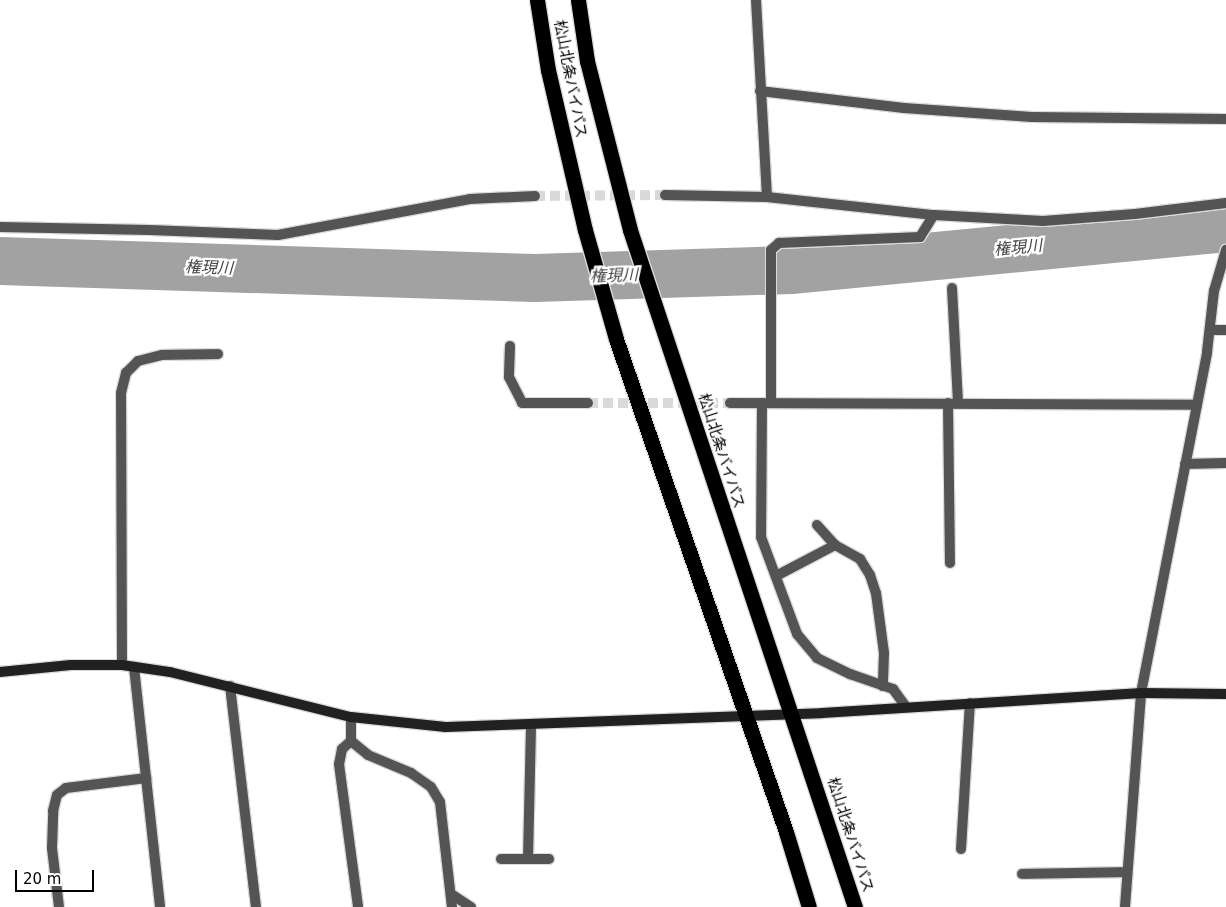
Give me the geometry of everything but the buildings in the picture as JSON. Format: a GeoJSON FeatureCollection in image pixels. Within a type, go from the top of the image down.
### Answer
{"type":"FeatureCollection","features":[{"type":"Feature","properties":{"kind":"highway","name":"松山北条バイパス"},"geometry":{"type":"LineString","coordinates":[[538,0],[548,70],[585,230],[616,338],[746,716],[809,907]]}},
{"type":"Feature","properties":{"kind":"highway","name":"松山北条バイパス"},"geometry":{"type":"LineString","coordinates":[[578,0],[587,61],[630,230],[855,907]]}},
{"type":"Feature","properties":{"kind":"street"},"geometry":{"type":"LineString","coordinates":[[756,0],[766,197]]}},
{"type":"Feature","properties":{"kind":"street"},"geometry":{"type":"LineString","coordinates":[[760,91],[904,108],[1040,117],[1226,119]]}},
{"type":"Feature","properties":{"kind":"street"},"geometry":{"type":"LineString","coordinates":[[665,195],[766,197],[934,215],[1043,221],[1135,214],[1226,203]]}},
{"type":"Feature","properties":{"kind":"street"},"geometry":{"type":"LineString","coordinates":[[0,228],[150,230],[278,235],[470,199],[535,196]]}},
{"type":"Feature","properties":{"kind":"street"},"geometry":{"type":"LineString","coordinates":[[906,707],[893,689],[850,674],[817,658],[797,634],[761,537],[771,250],[779,243],[920,237],[934,215]]}},
{"type":"Feature","properties":{"kind":"street"},"geometry":{"type":"LineString","coordinates":[[1125,907],[1140,693],[1197,405],[1210,330],[1214,291],[1226,250]]}},
{"type":"Feature","properties":{"kind":"street"},"geometry":{"type":"LineString","coordinates":[[950,563],[953,404],[952,288]]}},
{"type":"Feature","properties":{"kind":"street"},"geometry":{"type":"LineString","coordinates":[[1210,330],[1226,330]]}},
{"type":"Feature","properties":{"kind":"street"},"geometry":{"type":"LineString","coordinates":[[510,346],[509,377],[522,403],[588,403]]}},
{"type":"Feature","properties":{"kind":"street"},"geometry":{"type":"LineString","coordinates":[[122,665],[121,392],[126,372],[138,361],[162,355],[218,354]]}},
{"type":"Feature","properties":{"kind":"street"},"geometry":{"type":"LineString","coordinates":[[730,404],[1197,405]]}},
{"type":"Feature","properties":{"kind":"street"},"geometry":{"type":"LineString","coordinates":[[1185,464],[1226,463]]}},
{"type":"Feature","properties":{"kind":"street"},"geometry":{"type":"LineString","coordinates":[[817,525],[835,545],[860,559],[870,575],[876,594],[884,653],[883,686]]}},
{"type":"Feature","properties":{"kind":"street"},"geometry":{"type":"LineString","coordinates":[[776,576],[835,545]]}},
{"type":"Feature","properties":{"kind":"street"},"geometry":{"type":"LineString","coordinates":[[0,672],[71,664],[122,665],[170,672],[351,717],[445,727],[790,714],[1140,693],[1226,694]]}},
{"type":"Feature","properties":{"kind":"street"},"geometry":{"type":"LineString","coordinates":[[134,667],[160,907]]}},
{"type":"Feature","properties":{"kind":"street"},"geometry":{"type":"LineString","coordinates":[[230,686],[256,907]]}},
{"type":"Feature","properties":{"kind":"street"},"geometry":{"type":"LineString","coordinates":[[961,849],[970,703]]}},
{"type":"Feature","properties":{"kind":"street"},"geometry":{"type":"LineString","coordinates":[[351,717],[351,741],[342,749],[340,764],[358,907]]}},
{"type":"Feature","properties":{"kind":"street"},"geometry":{"type":"LineString","coordinates":[[528,859],[531,725]]}},
{"type":"Feature","properties":{"kind":"street"},"geometry":{"type":"LineString","coordinates":[[351,741],[368,755],[412,773],[431,787],[440,802],[452,907]]}},
{"type":"Feature","properties":{"kind":"street"},"geometry":{"type":"LineString","coordinates":[[59,907],[52,848],[53,810],[57,795],[66,788],[146,778]]}},
{"type":"Feature","properties":{"kind":"street"},"geometry":{"type":"LineString","coordinates":[[501,859],[549,858]]}},
{"type":"Feature","properties":{"kind":"street"},"geometry":{"type":"LineString","coordinates":[[1022,874],[1128,872]]}},
{"type":"Feature","properties":{"kind":"street"},"geometry":{"type":"LineString","coordinates":[[451,894],[471,907]]}},
{"type":"Feature","properties":{"kind":"waterway","name":"権現川"},"geometry":{"type":"LineString","coordinates":[[0,261],[535,278],[791,270],[1226,228]]}},
{"type":"Feature","properties":{"kind":"tunnel"},"geometry":{"type":"LineString","coordinates":[[535,196],[665,195]]}},
{"type":"Feature","properties":{"kind":"tunnel"},"geometry":{"type":"LineString","coordinates":[[588,403],[730,403]]}}]}
